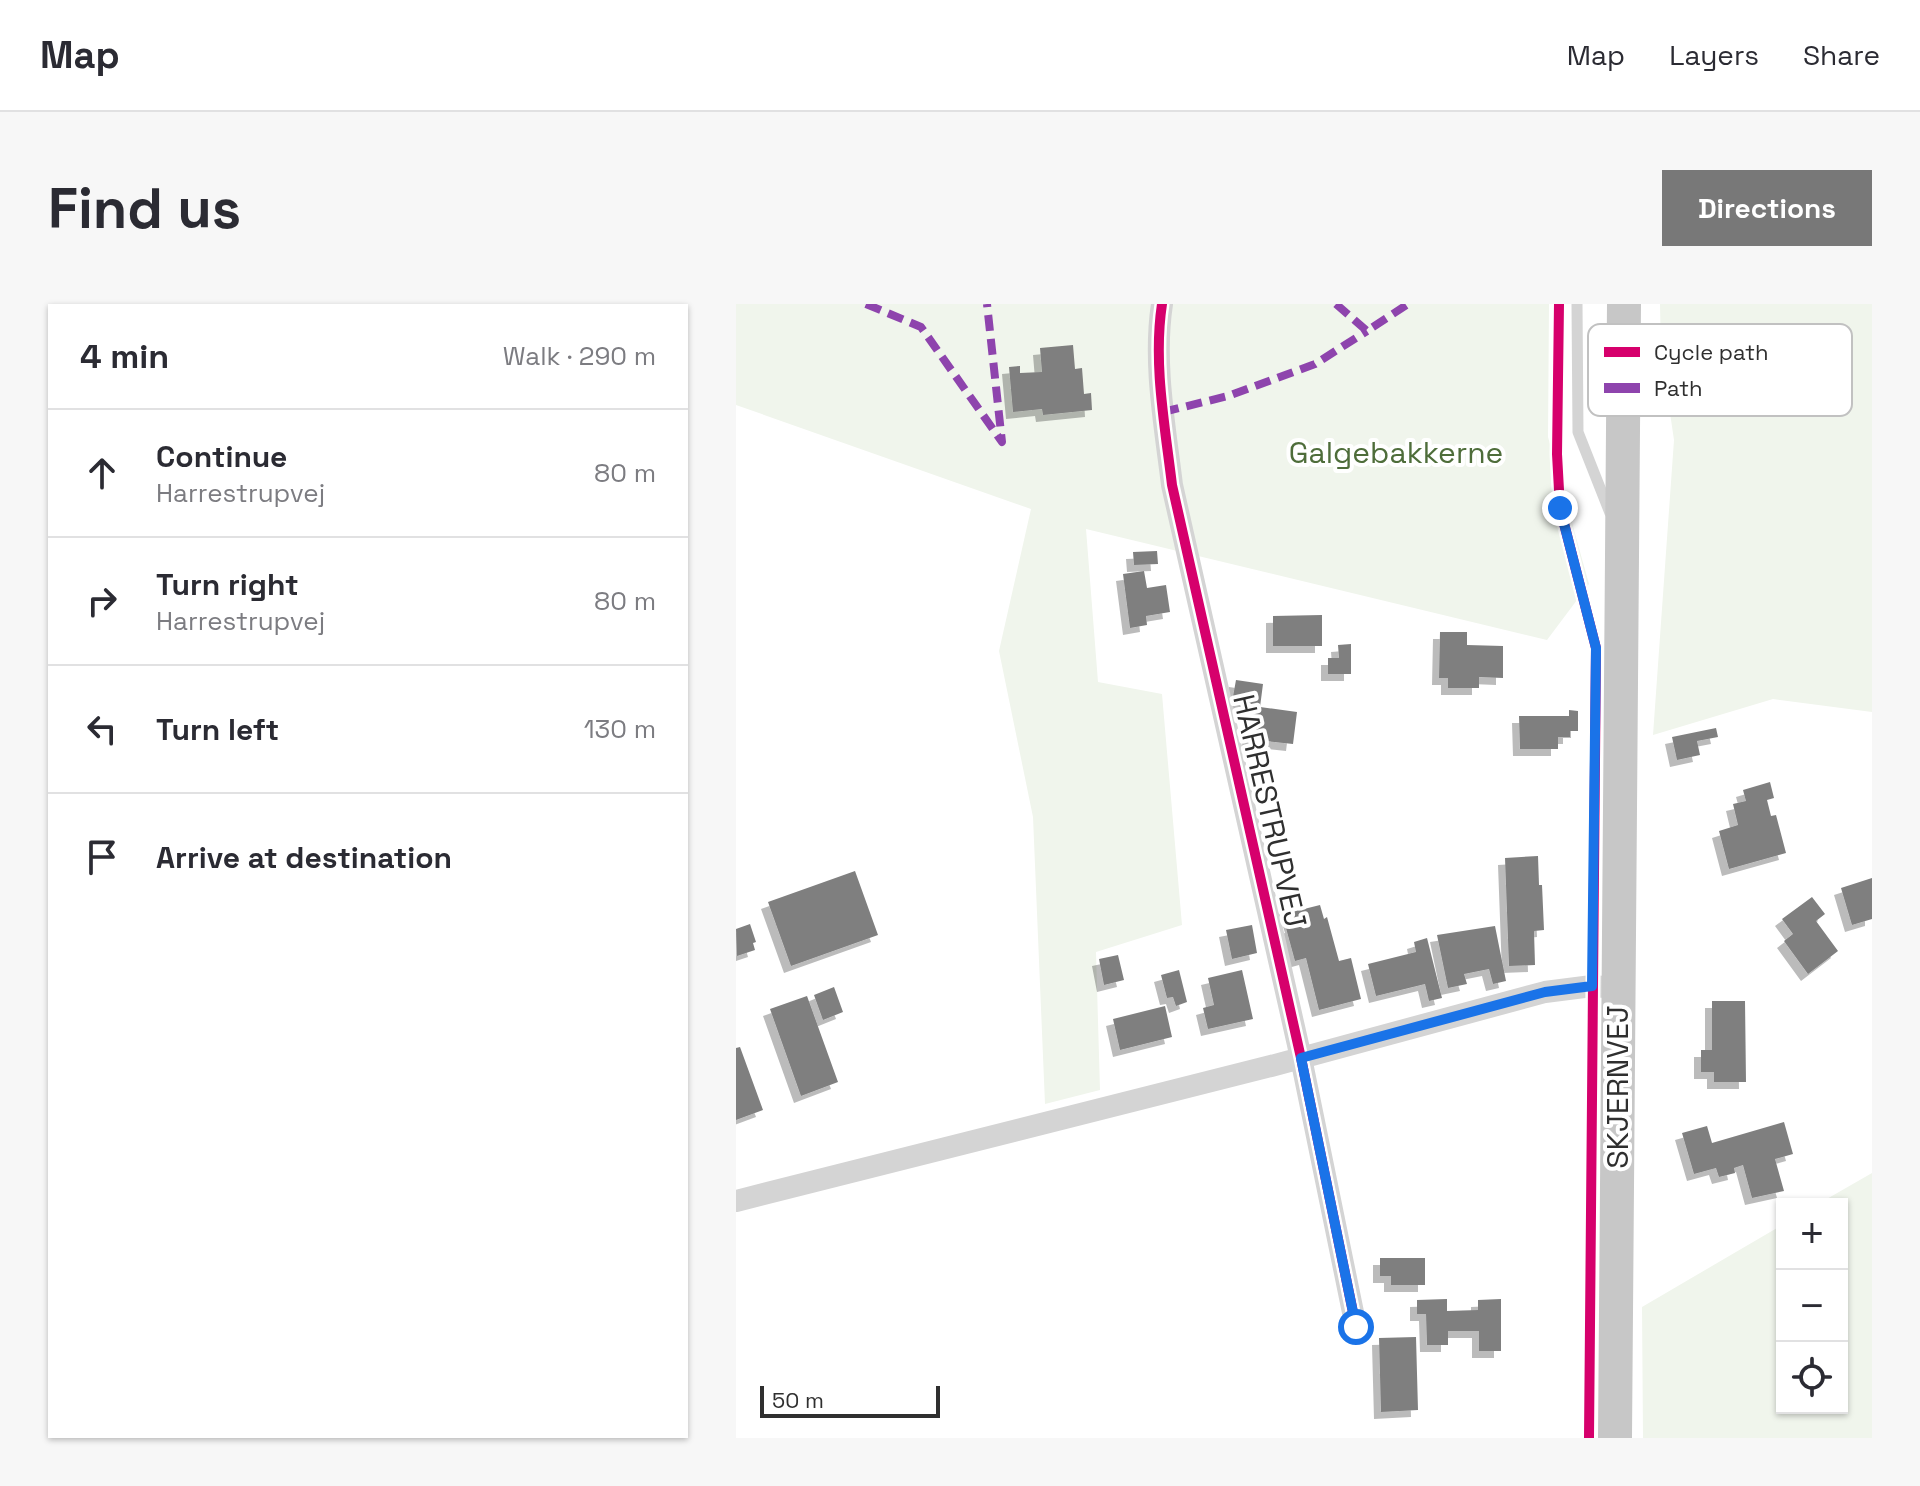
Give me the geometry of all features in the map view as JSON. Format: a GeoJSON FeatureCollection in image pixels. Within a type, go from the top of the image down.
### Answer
{"type":"FeatureCollection","features":[{"type":"Feature","properties":{"kind":"main road","name":"SKJERNVEJ"},"geometry":{"type":"LineString","coordinates":[[1624,304],[1624,324]]}},
{"type":"Feature","properties":{"kind":"main road","name":"SKJERNVEJ"},"geometry":{"type":"LineString","coordinates":[[1615,1438],[1623,416]]}},
{"type":"Feature","properties":{"kind":"street","name":"HARRESTRUPVEJ"},"geometry":{"type":"LineString","coordinates":[[1162,304],[1159,324],[1162,401],[1172,485],[1301,1058],[1356,1327]]}},
{"type":"Feature","properties":{"kind":"street"},"geometry":{"type":"LineString","coordinates":[[736,1201],[1301,1058],[1545,992],[1592,986],[1618,988]]}},
{"type":"Feature","properties":{"kind":"lane"},"geometry":{"type":"LineString","coordinates":[[1577,304],[1578,432],[1622,543]]}},
{"type":"Feature","properties":{"kind":"green space","name":"Galgebakkerne"},"geometry":{"type":"Polygon","coordinates":[[[736,304],[1549,304],[1548,437],[1589,584],[1547,640],[1086,529],[1098,682],[1162,694],[1182,925],[1096,952],[1100,1090],[1045,1104],[1033,817],[999,651],[1031,509],[736,405],[736,304]]]}},
{"type":"Feature","properties":{"kind":"green space"},"geometry":{"type":"Polygon","coordinates":[[[1660,304],[1872,304],[1872,712],[1773,699],[1653,735],[1674,440],[1670,416],[1852,416],[1852,324],[1660,324],[1660,304]]]}},
{"type":"Feature","properties":{"kind":"green space"},"geometry":{"type":"Polygon","coordinates":[[[1872,1173],[1872,1438],[1643,1438],[1642,1307],[1776,1229],[1776,1414],[1848,1414],[1848,1198],[1828,1198],[1872,1173]]]}},
{"type":"Feature","properties":{"kind":"building"},"geometry":{"type":"Polygon","coordinates":[[[1073,345],[1075,369],[1082,368],[1084,394],[1091,393],[1092,410],[1043,415],[1042,409],[1013,412],[1009,367],[1020,366],[1020,373],[1042,372],[1040,348],[1073,345]]]}},
{"type":"Feature","properties":{"kind":"building"},"geometry":{"type":"Polygon","coordinates":[[[1157,551],[1158,564],[1134,565],[1133,552],[1157,551]]]}},
{"type":"Feature","properties":{"kind":"building"},"geometry":{"type":"Polygon","coordinates":[[[1144,571],[1147,588],[1166,585],[1170,612],[1146,616],[1147,625],[1130,628],[1123,574],[1144,571]]]}},
{"type":"Feature","properties":{"kind":"building"},"geometry":{"type":"Polygon","coordinates":[[[1322,615],[1322,646],[1273,646],[1273,616],[1322,615]]]}},
{"type":"Feature","properties":{"kind":"building"},"geometry":{"type":"Polygon","coordinates":[[[1440,632],[1467,632],[1467,645],[1503,646],[1503,678],[1479,677],[1479,688],[1448,688],[1448,678],[1439,678],[1440,632]]]}},
{"type":"Feature","properties":{"kind":"building"},"geometry":{"type":"Polygon","coordinates":[[[1351,644],[1351,674],[1328,674],[1328,658],[1339,658],[1338,645],[1351,644]]]}},
{"type":"Feature","properties":{"kind":"building"},"geometry":{"type":"Polygon","coordinates":[[[1236,680],[1263,684],[1260,707],[1297,712],[1293,744],[1249,739],[1253,705],[1232,702],[1236,680]]]}},
{"type":"Feature","properties":{"kind":"building"},"geometry":{"type":"Polygon","coordinates":[[[1569,710],[1578,711],[1578,731],[1570,731],[1570,737],[1558,737],[1558,749],[1520,749],[1519,716],[1569,716],[1569,710]]]}},
{"type":"Feature","properties":{"kind":"building"},"geometry":{"type":"Polygon","coordinates":[[[1716,728],[1718,737],[1697,741],[1700,755],[1677,760],[1672,737],[1716,728]]]}},
{"type":"Feature","properties":{"kind":"building"},"geometry":{"type":"Polygon","coordinates":[[[1770,782],[1774,798],[1767,800],[1771,816],[1776,815],[1786,853],[1729,869],[1719,831],[1738,825],[1733,804],[1746,801],[1743,790],[1770,782]]]}},
{"type":"Feature","properties":{"kind":"building"},"geometry":{"type":"Polygon","coordinates":[[[1538,856],[1544,930],[1534,931],[1535,965],[1509,966],[1505,858],[1538,856]]]}},
{"type":"Feature","properties":{"kind":"building"},"geometry":{"type":"Polygon","coordinates":[[[855,871],[878,935],[791,966],[768,902],[855,871]]]}},
{"type":"Feature","properties":{"kind":"building"},"geometry":{"type":"Polygon","coordinates":[[[1872,878],[1872,919],[1852,925],[1841,888],[1872,878]]]}},
{"type":"Feature","properties":{"kind":"building"},"geometry":{"type":"Polygon","coordinates":[[[1812,897],[1825,914],[1816,921],[1838,951],[1808,974],[1784,941],[1793,934],[1782,919],[1812,897]]]}},
{"type":"Feature","properties":{"kind":"building"},"geometry":{"type":"Polygon","coordinates":[[[1320,905],[1324,919],[1327,917],[1339,961],[1351,958],[1361,999],[1319,1010],[1306,958],[1295,961],[1286,928],[1292,926],[1288,913],[1320,905]]]}},
{"type":"Feature","properties":{"kind":"building"},"geometry":{"type":"Polygon","coordinates":[[[750,924],[756,942],[753,943],[755,950],[737,956],[736,929],[750,924]]]}},
{"type":"Feature","properties":{"kind":"building"},"geometry":{"type":"Polygon","coordinates":[[[1252,925],[1257,953],[1232,959],[1226,930],[1252,925]]]}},
{"type":"Feature","properties":{"kind":"building"},"geometry":{"type":"Polygon","coordinates":[[[1495,926],[1506,981],[1493,984],[1489,969],[1464,974],[1467,984],[1448,988],[1437,935],[1495,926]]]}},
{"type":"Feature","properties":{"kind":"building"},"geometry":{"type":"Polygon","coordinates":[[[1427,938],[1442,998],[1429,1001],[1425,984],[1376,996],[1368,964],[1416,952],[1414,942],[1427,938]]]}},
{"type":"Feature","properties":{"kind":"building"},"geometry":{"type":"Polygon","coordinates":[[[1118,955],[1124,980],[1104,985],[1099,959],[1118,955]]]}},
{"type":"Feature","properties":{"kind":"building"},"geometry":{"type":"Polygon","coordinates":[[[1179,970],[1187,1002],[1176,1006],[1173,997],[1167,998],[1161,975],[1179,970]]]}},
{"type":"Feature","properties":{"kind":"building"},"geometry":{"type":"Polygon","coordinates":[[[1242,970],[1253,1019],[1208,1029],[1203,1008],[1214,1005],[1208,978],[1242,970]]]}},
{"type":"Feature","properties":{"kind":"building"},"geometry":{"type":"Polygon","coordinates":[[[834,987],[843,1012],[823,1020],[814,995],[834,987]]]}},
{"type":"Feature","properties":{"kind":"building"},"geometry":{"type":"Polygon","coordinates":[[[807,996],[838,1082],[801,1096],[770,1009],[807,996]]]}},
{"type":"Feature","properties":{"kind":"building"},"geometry":{"type":"Polygon","coordinates":[[[1712,1001],[1745,1001],[1746,1082],[1714,1082],[1714,1072],[1701,1072],[1701,1050],[1712,1050],[1712,1001]]]}},
{"type":"Feature","properties":{"kind":"building"},"geometry":{"type":"Polygon","coordinates":[[[1165,1006],[1172,1037],[1120,1050],[1113,1019],[1165,1006]]]}},
{"type":"Feature","properties":{"kind":"building"},"geometry":{"type":"Polygon","coordinates":[[[740,1047],[763,1110],[736,1120],[736,1048],[740,1047]]]}},
{"type":"Feature","properties":{"kind":"building"},"geometry":{"type":"Polygon","coordinates":[[[1784,1122],[1793,1154],[1775,1159],[1784,1191],[1752,1198],[1743,1165],[1734,1168],[1735,1173],[1719,1177],[1716,1168],[1694,1174],[1682,1133],[1707,1126],[1712,1143],[1784,1122]]]}},
{"type":"Feature","properties":{"kind":"building"},"geometry":{"type":"Polygon","coordinates":[[[1380,1258],[1425,1258],[1425,1285],[1391,1285],[1391,1276],[1380,1276],[1380,1258]]]}},
{"type":"Feature","properties":{"kind":"building"},"geometry":{"type":"Polygon","coordinates":[[[1447,1299],[1447,1311],[1478,1310],[1478,1300],[1501,1299],[1501,1351],[1479,1351],[1479,1331],[1448,1331],[1448,1345],[1427,1345],[1426,1314],[1417,1314],[1417,1300],[1447,1299]]]}},
{"type":"Feature","properties":{"kind":"building"},"geometry":{"type":"Polygon","coordinates":[[[1416,1337],[1418,1410],[1381,1412],[1379,1338],[1416,1337]]]}},
{"type":"Feature","properties":{"kind":"marked path"},"geometry":{"type":"LineString","coordinates":[[866,304],[921,327],[1002,442],[987,304]]}},
{"type":"Feature","properties":{"kind":"marked path"},"geometry":{"type":"LineString","coordinates":[[1336,304],[1367,331],[1408,304]]}},
{"type":"Feature","properties":{"kind":"marked path"},"geometry":{"type":"LineString","coordinates":[[1163,412],[1228,396],[1315,364],[1367,331]]}},
{"type":"Feature","properties":{"kind":"cycle path"},"geometry":{"type":"LineString","coordinates":[[1162,304],[1159,372],[1172,485],[1301,1058],[1356,1327]]}},
{"type":"Feature","properties":{"kind":"cycle path"},"geometry":{"type":"LineString","coordinates":[[1559,304],[1557,454],[1560,508],[1596,648],[1589,1438]]}},
{"type":"Feature","properties":{"kind":"route"},"geometry":{"type":"LineString","coordinates":[[1356,1327],[1301,1058],[1545,992],[1592,986],[1596,648],[1560,508]]}}]}
